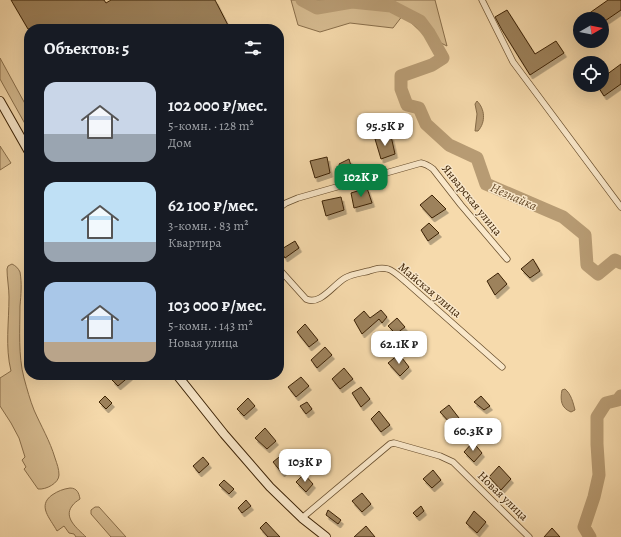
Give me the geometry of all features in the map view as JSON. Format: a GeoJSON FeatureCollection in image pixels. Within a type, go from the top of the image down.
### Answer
{"type":"FeatureCollection","features":[{"type":"Feature","properties":{"kind":"main road"},"geometry":{"type":"LineString","coordinates":[[0,101],[24,143]]}},
{"type":"Feature","properties":{"kind":"main road"},"geometry":{"type":"LineString","coordinates":[[181,380],[224,434],[270,487],[302,518],[326,537]]}},
{"type":"Feature","properties":{"kind":"street"},"geometry":{"type":"LineString","coordinates":[[482,0],[514,62],[621,206]]}},
{"type":"Feature","properties":{"kind":"street","name":"Январская улица"},"geometry":{"type":"LineString","coordinates":[[284,204],[298,198],[424,164],[433,169],[461,205],[507,259]]}},
{"type":"Feature","properties":{"kind":"street","name":"Майская улица"},"geometry":{"type":"LineString","coordinates":[[284,275],[309,301],[318,300],[345,278],[352,275],[381,268],[387,269],[394,272],[406,282],[502,367]]}},
{"type":"Feature","properties":{"kind":"street","name":"Новая улица"},"geometry":{"type":"LineString","coordinates":[[302,518],[390,444],[394,443],[440,456],[452,462],[529,537]]}},
{"type":"Feature","properties":{"kind":"shaded area"},"geometry":{"type":"Polygon","coordinates":[[[291,0],[435,0],[447,46],[423,34],[403,15],[393,28],[350,23],[320,32],[298,25],[291,0]]]}},
{"type":"Feature","properties":{"kind":"shaded area"},"geometry":{"type":"Polygon","coordinates":[[[0,58],[24,102],[24,122],[0,79],[0,58]]]}},
{"type":"Feature","properties":{"kind":"shaded area"},"geometry":{"type":"Polygon","coordinates":[[[477,101],[482,108],[484,116],[481,127],[478,131],[475,131],[477,114],[475,104],[477,101]]]}},
{"type":"Feature","properties":{"kind":"shaded area"},"geometry":{"type":"Polygon","coordinates":[[[0,146],[11,163],[0,170],[0,146]]]}},
{"type":"Feature","properties":{"kind":"shaded area"},"geometry":{"type":"Polygon","coordinates":[[[12,264],[16,266],[21,276],[20,342],[24,380],[33,406],[51,446],[59,471],[57,481],[48,487],[41,489],[38,489],[24,469],[26,467],[22,460],[25,457],[19,438],[0,406],[0,378],[11,371],[8,353],[8,266],[12,264]]]}},
{"type":"Feature","properties":{"kind":"shaded area"},"geometry":{"type":"Polygon","coordinates":[[[565,389],[573,401],[575,410],[571,412],[563,406],[562,403],[562,390],[565,389]]]}},
{"type":"Feature","properties":{"kind":"shaded area"},"geometry":{"type":"Polygon","coordinates":[[[70,488],[77,491],[80,499],[72,506],[70,510],[70,519],[86,537],[76,537],[74,534],[69,533],[64,526],[57,531],[46,512],[45,503],[52,495],[58,491],[70,488]]]}},
{"type":"Feature","properties":{"kind":"shaded area"},"geometry":{"type":"Polygon","coordinates":[[[95,507],[99,507],[126,537],[111,537],[91,514],[91,510],[95,507]]]}},
{"type":"Feature","properties":{"kind":"building"},"geometry":{"type":"Polygon","coordinates":[[[11,0],[104,0],[106,3],[111,0],[215,0],[227,24],[25,24],[11,0]]]}},
{"type":"Feature","properties":{"kind":"building"},"geometry":{"type":"Polygon","coordinates":[[[608,0],[621,0],[621,10],[609,18],[609,12],[591,12],[608,0]]]}},
{"type":"Feature","properties":{"kind":"building"},"geometry":{"type":"Polygon","coordinates":[[[507,10],[535,54],[556,41],[564,53],[530,75],[495,17],[507,10]]]}},
{"type":"Feature","properties":{"kind":"building"},"geometry":{"type":"Polygon","coordinates":[[[621,64],[621,84],[604,96],[601,92],[609,92],[609,73],[621,64]]]}},
{"type":"Feature","properties":{"kind":"building"},"geometry":{"type":"Polygon","coordinates":[[[391,136],[395,154],[381,159],[375,139],[391,136]]]}},
{"type":"Feature","properties":{"kind":"building"},"geometry":{"type":"Polygon","coordinates":[[[327,157],[330,173],[315,178],[310,161],[327,157]]]}},
{"type":"Feature","properties":{"kind":"building"},"geometry":{"type":"Polygon","coordinates":[[[349,159],[354,176],[344,179],[339,164],[349,159]]]}},
{"type":"Feature","properties":{"kind":"building"},"geometry":{"type":"Polygon","coordinates":[[[367,188],[372,203],[354,208],[351,193],[367,188]]]}},
{"type":"Feature","properties":{"kind":"building"},"geometry":{"type":"Polygon","coordinates":[[[432,195],[446,209],[432,218],[420,205],[432,195]]]}},
{"type":"Feature","properties":{"kind":"building"},"geometry":{"type":"Polygon","coordinates":[[[341,197],[344,210],[326,216],[322,201],[341,197]]]}},
{"type":"Feature","properties":{"kind":"building"},"geometry":{"type":"Polygon","coordinates":[[[429,223],[439,233],[428,241],[421,230],[429,223]]]}},
{"type":"Feature","properties":{"kind":"building"},"geometry":{"type":"Polygon","coordinates":[[[295,241],[299,248],[285,258],[284,248],[295,241]]]}},
{"type":"Feature","properties":{"kind":"building"},"geometry":{"type":"Polygon","coordinates":[[[533,259],[540,271],[530,278],[521,269],[533,259]]]}},
{"type":"Feature","properties":{"kind":"building"},"geometry":{"type":"Polygon","coordinates":[[[498,273],[507,284],[495,295],[487,281],[498,273]]]}},
{"type":"Feature","properties":{"kind":"building"},"geometry":{"type":"Polygon","coordinates":[[[381,310],[387,317],[382,323],[379,319],[362,334],[354,320],[364,311],[370,318],[381,310]]]}},
{"type":"Feature","properties":{"kind":"building"},"geometry":{"type":"Polygon","coordinates":[[[397,318],[405,327],[396,334],[388,326],[397,318]]]}},
{"type":"Feature","properties":{"kind":"building"},"geometry":{"type":"Polygon","coordinates":[[[305,324],[318,340],[309,347],[297,332],[305,324]]]}},
{"type":"Feature","properties":{"kind":"building"},"geometry":{"type":"Polygon","coordinates":[[[325,347],[332,355],[317,368],[311,360],[325,347]]]}},
{"type":"Feature","properties":{"kind":"building"},"geometry":{"type":"Polygon","coordinates":[[[399,354],[409,367],[400,376],[388,363],[399,354]]]}},
{"type":"Feature","properties":{"kind":"building"},"geometry":{"type":"Polygon","coordinates":[[[344,368],[353,379],[340,389],[332,379],[344,368]]]}},
{"type":"Feature","properties":{"kind":"building"},"geometry":{"type":"Polygon","coordinates":[[[301,377],[309,386],[296,397],[288,387],[301,377]]]}},
{"type":"Feature","properties":{"kind":"building"},"geometry":{"type":"Polygon","coordinates":[[[112,380],[125,380],[118,386],[112,380]]]}},
{"type":"Feature","properties":{"kind":"building"},"geometry":{"type":"Polygon","coordinates":[[[361,387],[370,399],[361,407],[352,393],[361,387]]]}},
{"type":"Feature","properties":{"kind":"building"},"geometry":{"type":"Polygon","coordinates":[[[105,396],[112,403],[106,409],[99,402],[105,396]]]}},
{"type":"Feature","properties":{"kind":"building"},"geometry":{"type":"Polygon","coordinates":[[[481,396],[490,406],[484,410],[474,402],[481,396]]]}},
{"type":"Feature","properties":{"kind":"building"},"geometry":{"type":"Polygon","coordinates":[[[248,398],[255,406],[244,416],[237,409],[248,398]]]}},
{"type":"Feature","properties":{"kind":"building"},"geometry":{"type":"Polygon","coordinates":[[[307,402],[312,409],[306,414],[300,406],[307,402]]]}},
{"type":"Feature","properties":{"kind":"building"},"geometry":{"type":"Polygon","coordinates":[[[449,405],[459,418],[451,424],[440,412],[449,405]]]}},
{"type":"Feature","properties":{"kind":"building"},"geometry":{"type":"Polygon","coordinates":[[[379,411],[390,425],[381,432],[371,419],[379,411]]]}},
{"type":"Feature","properties":{"kind":"building"},"geometry":{"type":"Polygon","coordinates":[[[265,428],[276,441],[267,449],[255,438],[265,428]]]}},
{"type":"Feature","properties":{"kind":"building"},"geometry":{"type":"Polygon","coordinates":[[[473,442],[482,453],[474,462],[464,452],[473,442]]]}},
{"type":"Feature","properties":{"kind":"building"},"geometry":{"type":"Polygon","coordinates":[[[284,453],[292,463],[282,473],[273,462],[284,453]]]}},
{"type":"Feature","properties":{"kind":"building"},"geometry":{"type":"Polygon","coordinates":[[[203,457],[209,464],[199,473],[193,466],[203,457]]]}},
{"type":"Feature","properties":{"kind":"building"},"geometry":{"type":"Polygon","coordinates":[[[499,466],[511,479],[501,490],[489,477],[499,466]]]}},
{"type":"Feature","properties":{"kind":"building"},"geometry":{"type":"Polygon","coordinates":[[[433,470],[441,480],[432,488],[423,479],[433,470]]]}},
{"type":"Feature","properties":{"kind":"building"},"geometry":{"type":"Polygon","coordinates":[[[304,474],[313,484],[306,492],[296,482],[304,474]]]}},
{"type":"Feature","properties":{"kind":"building"},"geometry":{"type":"Polygon","coordinates":[[[224,480],[234,489],[229,494],[219,485],[224,480]]]}},
{"type":"Feature","properties":{"kind":"building"},"geometry":{"type":"Polygon","coordinates":[[[362,493],[371,504],[362,512],[352,501],[362,493]]]}},
{"type":"Feature","properties":{"kind":"building"},"geometry":{"type":"Polygon","coordinates":[[[246,500],[251,506],[242,513],[238,508],[246,500]]]}},
{"type":"Feature","properties":{"kind":"building"},"geometry":{"type":"Polygon","coordinates":[[[421,506],[424,511],[417,517],[413,513],[421,506]]]}},
{"type":"Feature","properties":{"kind":"building"},"geometry":{"type":"Polygon","coordinates":[[[328,510],[341,520],[338,524],[326,515],[328,510]]]}},
{"type":"Feature","properties":{"kind":"building"},"geometry":{"type":"Polygon","coordinates":[[[474,511],[486,522],[477,533],[466,523],[474,511]]]}},
{"type":"Feature","properties":{"kind":"building"},"geometry":{"type":"Polygon","coordinates":[[[266,522],[280,537],[268,537],[260,528],[266,522]]]}},
{"type":"Feature","properties":{"kind":"building"},"geometry":{"type":"Polygon","coordinates":[[[366,526],[375,537],[354,537],[366,526]]]}},
{"type":"Feature","properties":{"kind":"building"},"geometry":{"type":"Polygon","coordinates":[[[552,528],[560,537],[544,537],[552,528]]]}},
{"type":"Feature","properties":{"kind":"waterway","name":"Незнайка"},"geometry":{"type":"LineString","coordinates":[[302,0],[317,8],[352,2],[391,6],[420,21],[429,33],[443,58],[432,65],[401,76],[401,89],[407,105],[419,108],[426,124],[449,145],[477,158],[486,184],[563,217],[585,235],[587,265],[598,274],[615,260],[621,263]]}},
{"type":"Feature","properties":{"kind":"waterway","name":"Незнайка"},"geometry":{"type":"LineString","coordinates":[[590,537],[584,527],[594,497],[599,475],[597,417],[606,403],[618,400],[621,396]]}}]}
